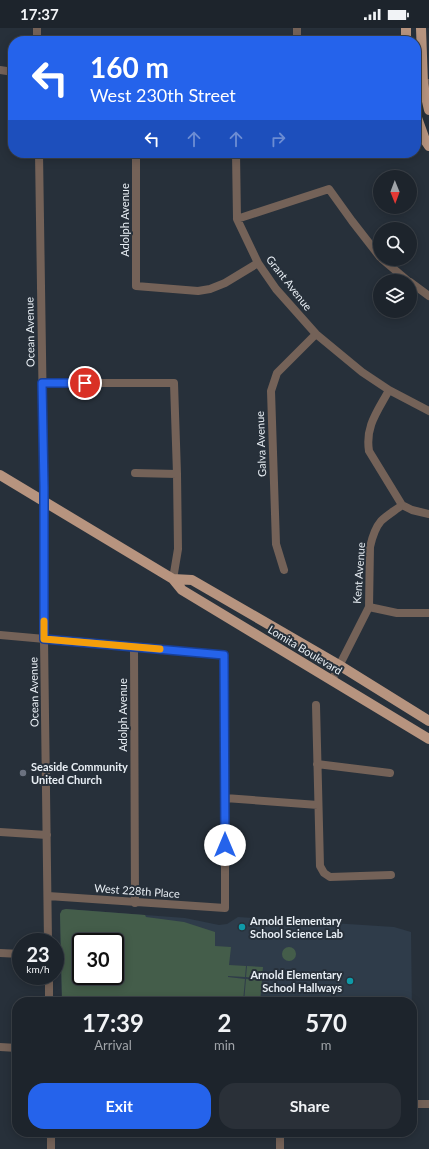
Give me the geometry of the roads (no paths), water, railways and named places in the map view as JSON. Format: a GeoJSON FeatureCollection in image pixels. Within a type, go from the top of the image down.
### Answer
{"type":"FeatureCollection","features":[{"type":"Feature","properties":{"kind":"main road"},"geometry":{"type":"LineString","coordinates":[[421,28],[422,84],[429,110]]}},
{"type":"Feature","properties":{"kind":"main road"},"geometry":{"type":"LineString","coordinates":[[421,128],[429,146]]}},
{"type":"Feature","properties":{"kind":"main road","name":"Lomita Boulevard"},"geometry":{"type":"LineString","coordinates":[[0,475],[173,579],[182,590],[429,739]]}},
{"type":"Feature","properties":{"kind":"main road","name":"Lomita Boulevard"},"geometry":{"type":"LineString","coordinates":[[173,579],[192,580],[339,665],[429,721]]}},
{"type":"Feature","properties":{"kind":"street","name":"Ocean Avenue"},"geometry":{"type":"LineString","coordinates":[[39,158],[48,933]]}},
{"type":"Feature","properties":{"kind":"street","name":"Adolph Avenue"},"geometry":{"type":"LineString","coordinates":[[136,158],[136,286],[198,291],[210,289],[225,283],[258,263]]}},
{"type":"Feature","properties":{"kind":"street","name":"Grant Avenue"},"geometry":{"type":"LineString","coordinates":[[236,158],[237,219],[258,263],[276,289],[316,334],[362,372],[389,390],[429,411]]}},
{"type":"Feature","properties":{"kind":"street"},"geometry":{"type":"LineString","coordinates":[[237,219],[329,189],[373,247]]}},
{"type":"Feature","properties":{"kind":"street"},"geometry":{"type":"LineString","coordinates":[[390,266],[400,274]]}},
{"type":"Feature","properties":{"kind":"street"},"geometry":{"type":"LineString","coordinates":[[417,288],[429,296]]}},
{"type":"Feature","properties":{"kind":"street","name":"Galva Avenue"},"geometry":{"type":"LineString","coordinates":[[284,570],[276,544],[270,391],[278,373],[316,334]]}},
{"type":"Feature","properties":{"kind":"street"},"geometry":{"type":"LineString","coordinates":[[42,383],[174,383],[178,549],[173,579]]}},
{"type":"Feature","properties":{"kind":"street"},"geometry":{"type":"LineString","coordinates":[[389,390],[370,425],[367,442],[369,450],[402,505],[412,510],[429,514]]}},
{"type":"Feature","properties":{"kind":"street"},"geometry":{"type":"LineString","coordinates":[[135,473],[177,474]]}},
{"type":"Feature","properties":{"kind":"street","name":"Kent Avenue"},"geometry":{"type":"LineString","coordinates":[[332,680],[369,607],[370,547],[372,538],[381,521],[402,505]]}},
{"type":"Feature","properties":{"kind":"street"},"geometry":{"type":"LineString","coordinates":[[369,607],[397,613],[429,613]]}},
{"type":"Feature","properties":{"kind":"street"},"geometry":{"type":"LineString","coordinates":[[0,635],[224,655],[225,798],[318,805]]}},
{"type":"Feature","properties":{"kind":"street","name":"Adolph Avenue"},"geometry":{"type":"LineString","coordinates":[[134,647],[135,903]]}},
{"type":"Feature","properties":{"kind":"street"},"geometry":{"type":"LineString","coordinates":[[316,705],[320,866],[330,877],[391,875]]}},
{"type":"Feature","properties":{"kind":"street"},"geometry":{"type":"LineString","coordinates":[[317,764],[390,773]]}},
{"type":"Feature","properties":{"kind":"street","name":"West 228th Place"},"geometry":{"type":"LineString","coordinates":[[48,896],[225,908],[225,798]]}},
{"type":"Feature","properties":{"kind":"street"},"geometry":{"type":"LineString","coordinates":[[0,832],[47,835]]}},
{"type":"Feature","properties":{"kind":"street"},"geometry":{"type":"LineString","coordinates":[[0,953],[12,954]]}},
{"type":"Feature","properties":{"kind":"street"},"geometry":{"type":"LineString","coordinates":[[49,985],[49,997]]}},
{"type":"Feature","properties":{"kind":"street"},"geometry":{"type":"LineString","coordinates":[[0,1047],[12,1048]]}},
{"type":"Feature","properties":{"kind":"street"},"geometry":{"type":"LineString","coordinates":[[417,1104],[429,1104]]}},
{"type":"Feature","properties":{"kind":"street"},"geometry":{"type":"LineString","coordinates":[[51,1137],[51,1149]]}},
{"type":"Feature","properties":{"kind":"street"},"geometry":{"type":"LineString","coordinates":[[280,1137],[280,1149]]}},
{"type":"Feature","properties":{"kind":"place","name":"Seaside Community United Church"},"geometry":{"type":"Point","coordinates":[23,773]}},
{"type":"Feature","properties":{"kind":"place","name":"Arnold Elementary School Science Lab"},"geometry":{"type":"Point","coordinates":[242,927]}},
{"type":"Feature","properties":{"kind":"place","name":"Arnold Elementary School Hallways"},"geometry":{"type":"Point","coordinates":[350,981]}}]}
